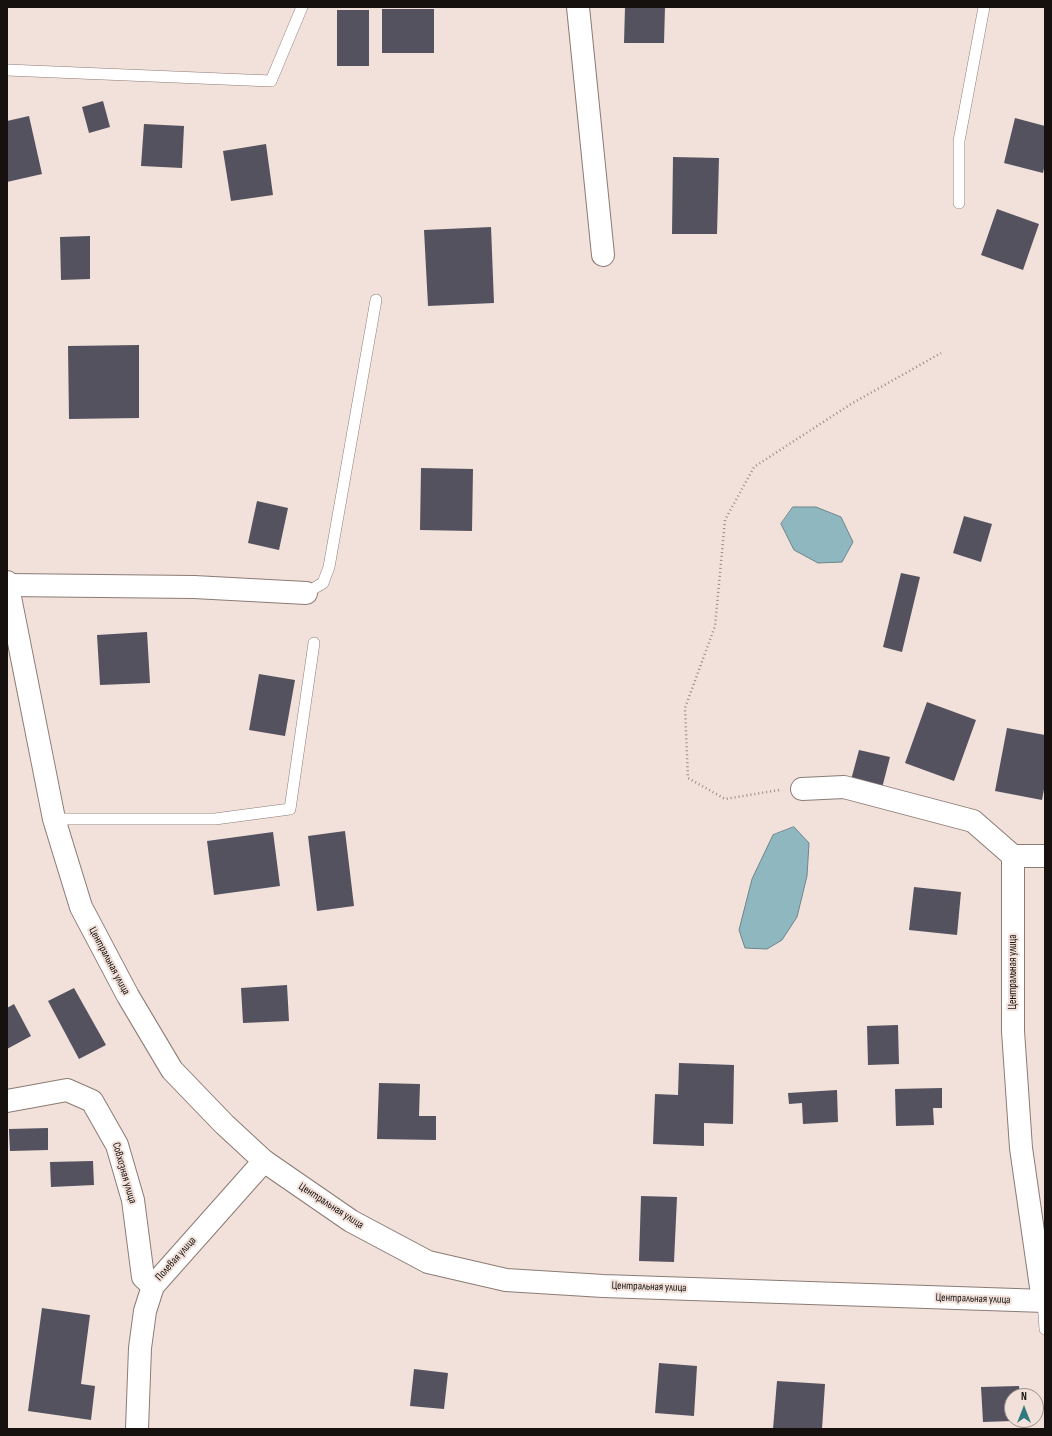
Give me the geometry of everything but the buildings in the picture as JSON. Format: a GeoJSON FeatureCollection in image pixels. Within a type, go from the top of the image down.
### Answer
{"type":"FeatureCollection","features":[{"type":"Feature","properties":{"kind":"street"},"geometry":{"type":"LineString","coordinates":[[578,7],[603,255]]}},
{"type":"Feature","properties":{"kind":"street"},"geometry":{"type":"LineString","coordinates":[[7,584],[194,587],[306,593]]}},
{"type":"Feature","properties":{"kind":"street","name":"Центральная улица"},"geometry":{"type":"LineString","coordinates":[[7,584],[54,819],[81,907],[128,996],[172,1070],[224,1124],[264,1161],[351,1221],[428,1262],[506,1280],[603,1286],[1044,1301],[1021,1148],[1013,1031],[1013,856]]}},
{"type":"Feature","properties":{"kind":"street"},"geometry":{"type":"LineString","coordinates":[[802,789],[844,787],[973,821],[1013,856],[1045,856]]}},
{"type":"Feature","properties":{"kind":"street","name":"Совхозная улица"},"geometry":{"type":"LineString","coordinates":[[7,1101],[67,1090],[92,1101],[117,1145],[133,1200],[143,1278],[153,1286]]}},
{"type":"Feature","properties":{"kind":"street","name":"Полевая улица"},"geometry":{"type":"LineString","coordinates":[[137,1429],[140,1348],[145,1311],[153,1286],[264,1161]]}},
{"type":"Feature","properties":{"kind":"lane"},"geometry":{"type":"LineString","coordinates":[[7,70],[271,81],[302,7]]}},
{"type":"Feature","properties":{"kind":"lane"},"geometry":{"type":"LineString","coordinates":[[959,203],[959,141],[984,7]]}},
{"type":"Feature","properties":{"kind":"lane"},"geometry":{"type":"LineString","coordinates":[[306,593],[323,583],[329,567],[376,300]]}},
{"type":"Feature","properties":{"kind":"lane"},"geometry":{"type":"LineString","coordinates":[[54,819],[215,819],[290,809],[314,643]]}},
{"type":"Feature","properties":{"kind":"lane"},"geometry":{"type":"LineString","coordinates":[[1044,1301],[1045,1329]]}},
{"type":"Feature","properties":{"kind":"path"},"geometry":{"type":"LineString","coordinates":[[802,789],[787,789],[724,799],[688,778],[685,708],[715,626],[724,520],[754,467],[851,404],[941,353]]}},
{"type":"Feature","properties":{"kind":"water"},"geometry":{"type":"Polygon","coordinates":[[[793,507],[816,507],[841,517],[853,542],[842,562],[818,563],[794,550],[781,524],[793,507]]]}},
{"type":"Feature","properties":{"kind":"water"},"geometry":{"type":"Polygon","coordinates":[[[794,827],[809,843],[807,876],[797,917],[782,940],[767,949],[745,948],[739,930],[752,879],[773,835],[794,827]]]}}]}
